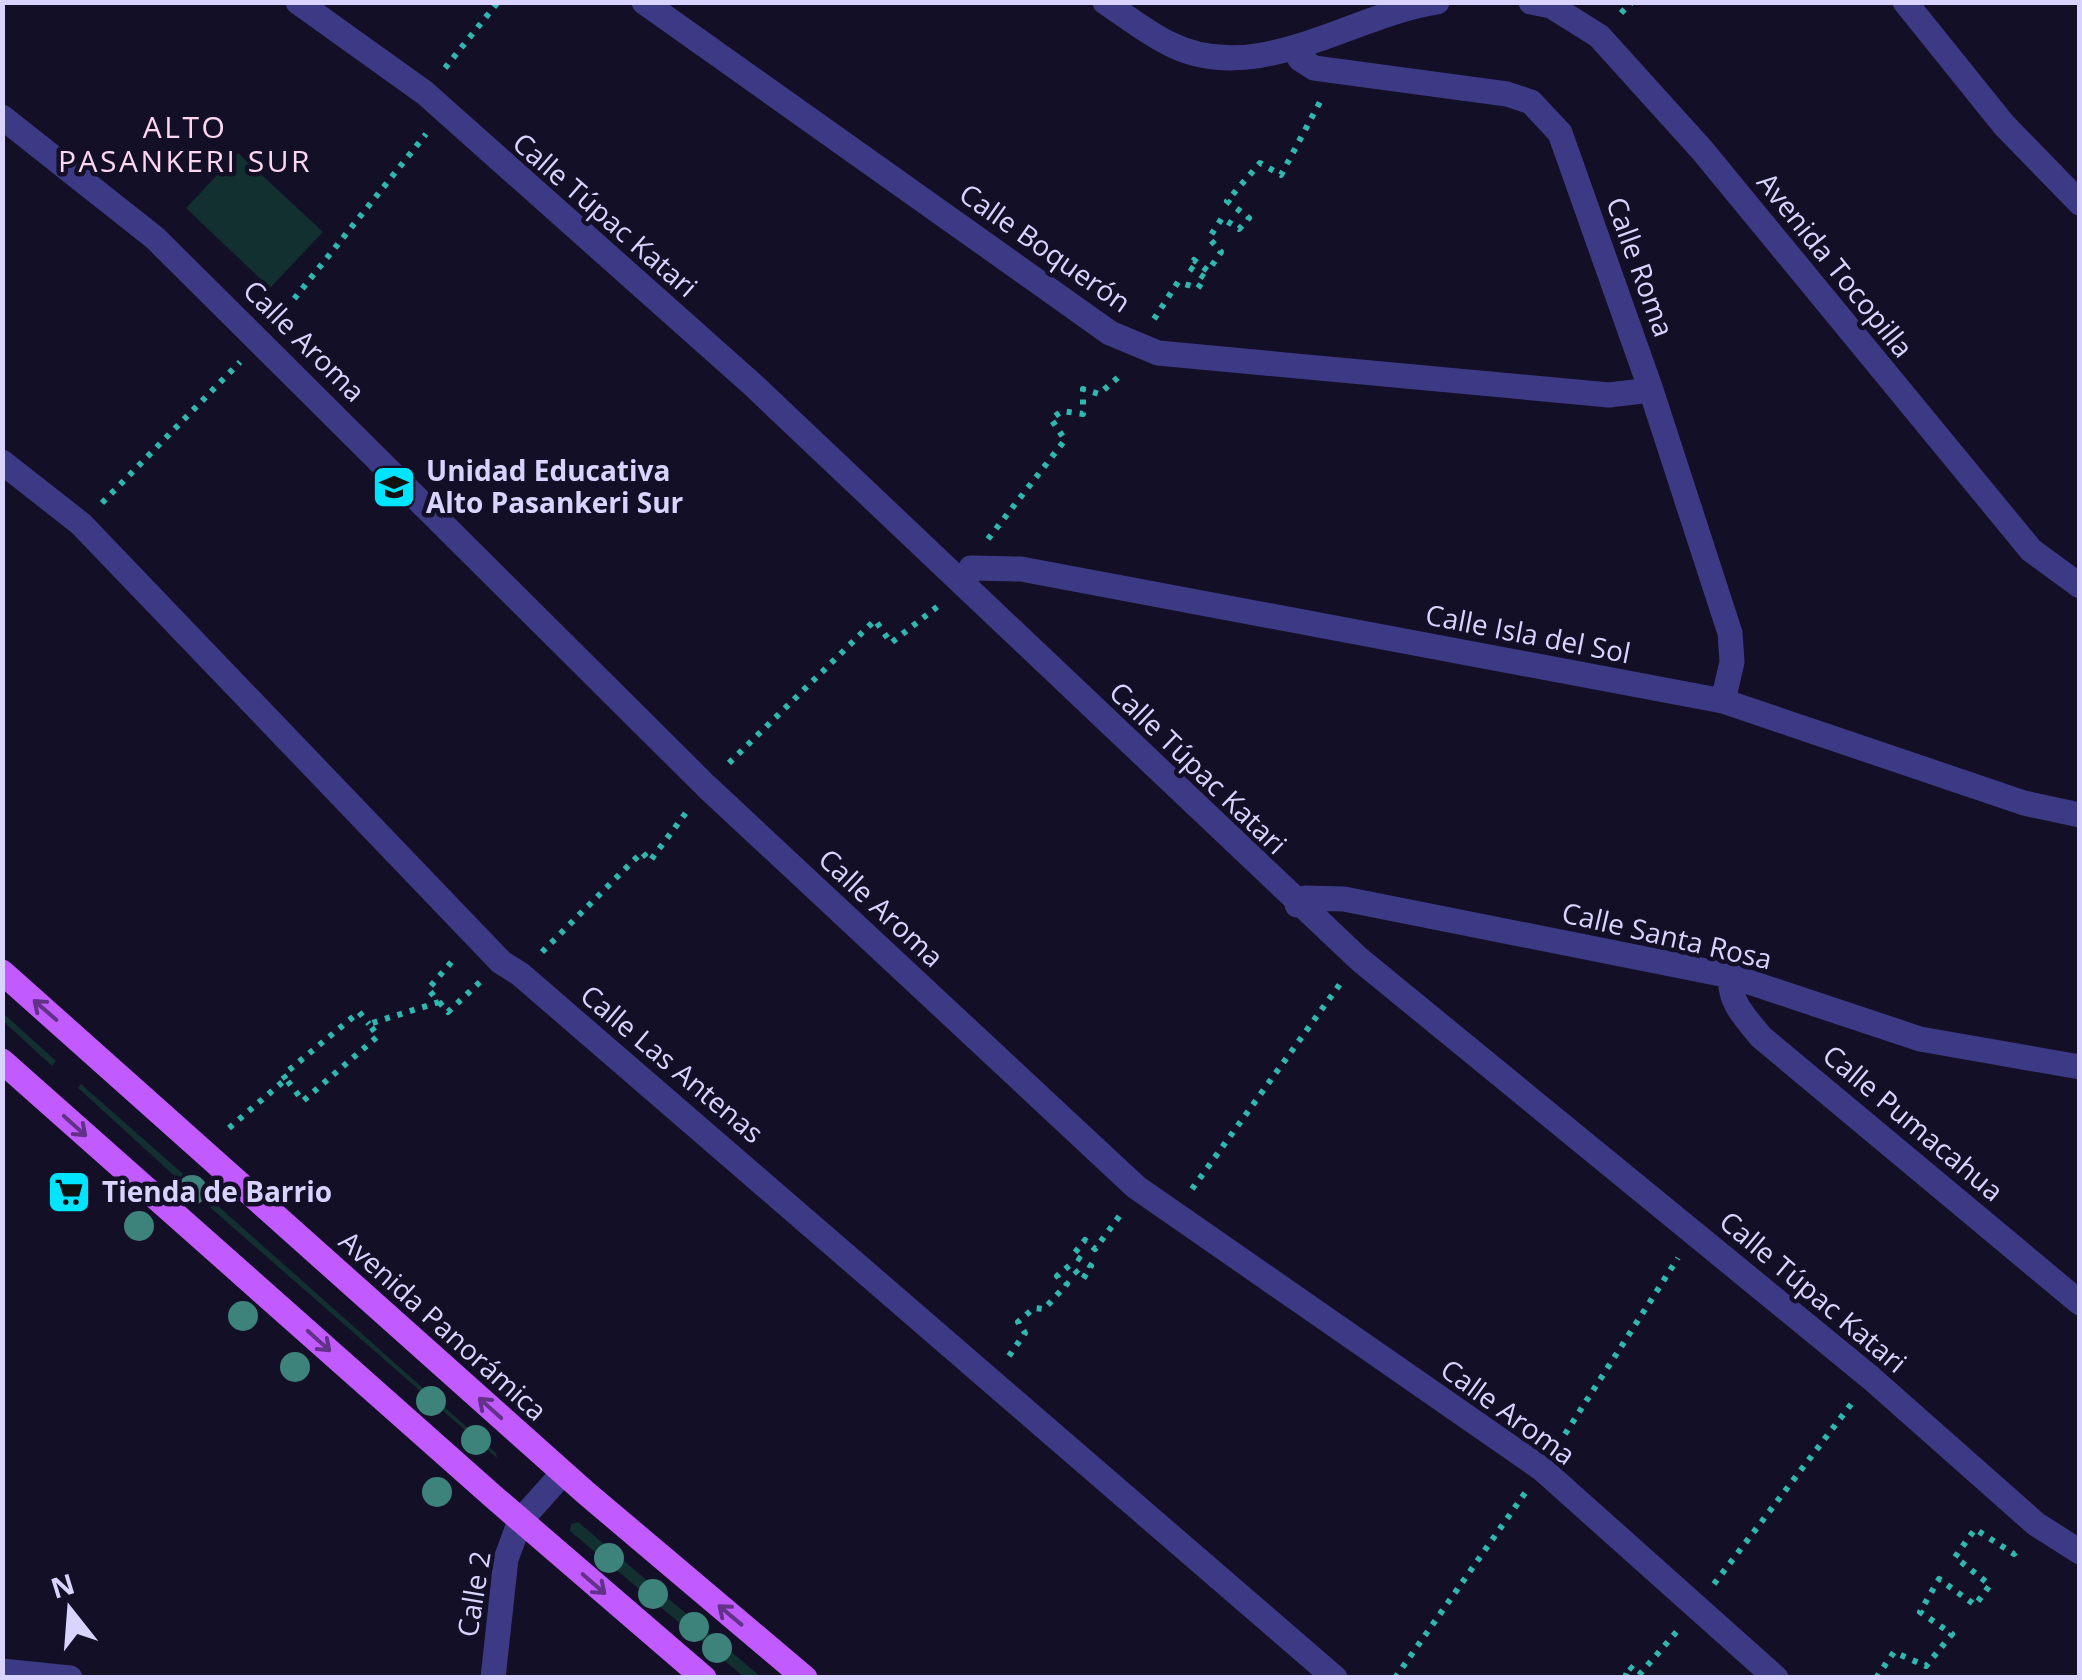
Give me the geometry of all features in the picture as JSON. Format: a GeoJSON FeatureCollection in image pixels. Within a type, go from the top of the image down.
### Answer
{"type":"FeatureCollection","features":[{"type":"Feature","properties":{"kind":"main road","name":"Avenida Panorámica"},"geometry":{"type":"LineString","coordinates":[[2,972],[563,1472],[805,1678]]}},
{"type":"Feature","properties":{"kind":"main road"},"geometry":{"type":"LineString","coordinates":[[2,1061],[520,1521],[704,1678]]}},
{"type":"Feature","properties":{"kind":"street","name":"Calle Túpac Katari"},"geometry":{"type":"LineString","coordinates":[[298,2],[424,93],[968,576],[1297,904],[1358,959],[1871,1378],[2036,1524],[2080,1552]]}},
{"type":"Feature","properties":{"kind":"street","name":"Calle Boquerón"},"geometry":{"type":"LineString","coordinates":[[644,2],[1110,333],[1158,352],[1609,395],[1651,390]]}},
{"type":"Feature","properties":{"kind":"street"},"geometry":{"type":"LineString","coordinates":[[1105,2],[1172,45],[1212,56],[1246,56],[1295,48],[1402,8],[1437,2]]}},
{"type":"Feature","properties":{"kind":"street","name":"Avenida Tocopilla"},"geometry":{"type":"LineString","coordinates":[[1531,2],[1551,6],[1600,36],[1702,150],[2031,550],[2080,586]]}},
{"type":"Feature","properties":{"kind":"street"},"geometry":{"type":"LineString","coordinates":[[1906,2],[2004,124],[2080,203]]}},
{"type":"Feature","properties":{"kind":"street","name":"Calle Roma"},"geometry":{"type":"LineString","coordinates":[[1295,48],[1308,66],[1507,94],[1531,102],[1560,133],[1651,390],[1730,633],[1732,662],[1723,701]]}},
{"type":"Feature","properties":{"kind":"street","name":"Calle Aroma"},"geometry":{"type":"LineString","coordinates":[[2,117],[155,238],[706,786],[1136,1188],[1542,1469],[1776,1678]]}},
{"type":"Feature","properties":{"kind":"street","name":"Calle Las Antenas"},"geometry":{"type":"LineString","coordinates":[[2,462],[81,524],[510,968],[1335,1678]]}},
{"type":"Feature","properties":{"kind":"street","name":"Calle Isla del Sol"},"geometry":{"type":"LineString","coordinates":[[968,576],[1022,569],[1723,701],[2024,802],[2080,815]]}},
{"type":"Feature","properties":{"kind":"street","name":"Calle Santa Rosa"},"geometry":{"type":"LineString","coordinates":[[1297,904],[1305,898],[1344,899],[1731,976],[1920,1040],[2080,1067]]}},
{"type":"Feature","properties":{"kind":"street","name":"Calle Pumacahua"},"geometry":{"type":"LineString","coordinates":[[1731,976],[1730,992],[1738,1009],[1761,1036],[2080,1303]]}},
{"type":"Feature","properties":{"kind":"street"},"geometry":{"type":"LineString","coordinates":[[520,1521],[563,1472]]}},
{"type":"Feature","properties":{"kind":"street","name":"Calle 2"},"geometry":{"type":"LineString","coordinates":[[493,1678],[506,1558],[520,1521]]}},
{"type":"Feature","properties":{"kind":"street"},"geometry":{"type":"LineString","coordinates":[[2,1671],[70,1678]]}},
{"type":"Feature","properties":{"kind":"path"},"geometry":{"type":"LineString","coordinates":[[424,93],[498,2]]}},
{"type":"Feature","properties":{"kind":"path"},"geometry":{"type":"LineString","coordinates":[[477,934],[428,989],[448,1012],[510,968],[642,852],[650,861],[706,786],[875,620],[891,644],[968,576],[1065,440],[1052,419],[1062,411],[1083,414],[1083,390],[1099,394],[1127,369],[1138,344],[1178,282],[1198,288],[1205,278],[1188,267],[1194,260],[1208,271],[1221,252],[1209,238],[1222,218],[1239,229],[1249,218],[1227,201],[1260,163],[1280,175],[1336,72]]}},
{"type":"Feature","properties":{"kind":"path"},"geometry":{"type":"LineString","coordinates":[[1173,1215],[1358,959]]}},
{"type":"Feature","properties":{"kind":"path"},"geometry":{"type":"LineString","coordinates":[[368,1024],[439,1002]]}},
{"type":"Feature","properties":{"kind":"path"},"geometry":{"type":"LineString","coordinates":[[360,1012],[378,1036],[304,1101],[286,1079],[283,1075],[360,1012]]}},
{"type":"Feature","properties":{"kind":"path"},"geometry":{"type":"LineString","coordinates":[[229,1128],[286,1079]]}},
{"type":"Feature","properties":{"kind":"path"},"geometry":{"type":"LineString","coordinates":[[992,1382],[1025,1333],[1018,1322],[1034,1308],[1044,1309],[1067,1284],[1057,1276],[1070,1264],[1084,1278],[1091,1266],[1074,1254],[1085,1240],[1095,1249],[1123,1212],[1114,1204]]}},
{"type":"Feature","properties":{"kind":"path"},"geometry":{"type":"LineString","coordinates":[[1625,1678],[1629,1666],[1639,1675],[1697,1607],[1871,1378]]}},
{"type":"Feature","properties":{"kind":"path"},"geometry":{"type":"LineString","coordinates":[[1876,1678],[1894,1652],[1926,1666],[1952,1634],[1920,1612],[1938,1579],[1975,1604],[1990,1586],[1955,1557],[1975,1529],[2014,1554],[2036,1524]]}},
{"type":"Feature","properties":{"kind":"green space"},"geometry":{"type":"Polygon","coordinates":[[[238,153],[323,232],[270,288],[186,208],[238,153]]]}},
{"type":"Feature","properties":{"kind":"green space"},"geometry":{"type":"Polygon","coordinates":[[[3,1013],[56,1061],[52,1066],[3,1021],[3,1013]]]}},
{"type":"Feature","properties":{"kind":"green space"},"geometry":{"type":"Polygon","coordinates":[[[81,1084],[183,1174],[179,1180],[78,1088],[81,1084]]]}},
{"type":"Feature","properties":{"kind":"green space"},"geometry":{"type":"Polygon","coordinates":[[[208,1197],[496,1453],[497,1458],[204,1202],[208,1197]]]}},
{"type":"Feature","properties":{"kind":"green space"},"geometry":{"type":"Polygon","coordinates":[[[578,1522],[761,1677],[744,1677],[570,1531],[571,1524],[578,1522]]]}},
{"type":"Feature","properties":{"kind":"place","name":"Unidad Educativa Alto Pasankeri Sur"},"geometry":{"type":"Point","coordinates":[394,487]}},
{"type":"Feature","properties":{"kind":"place","name":"Tienda de Barrio"},"geometry":{"type":"Point","coordinates":[69,1192]}},
{"type":"Feature","properties":{"kind":"district","name":"ALTO PASANKERI SUR"},"geometry":{"type":"Point","coordinates":[185,145]}}]}
